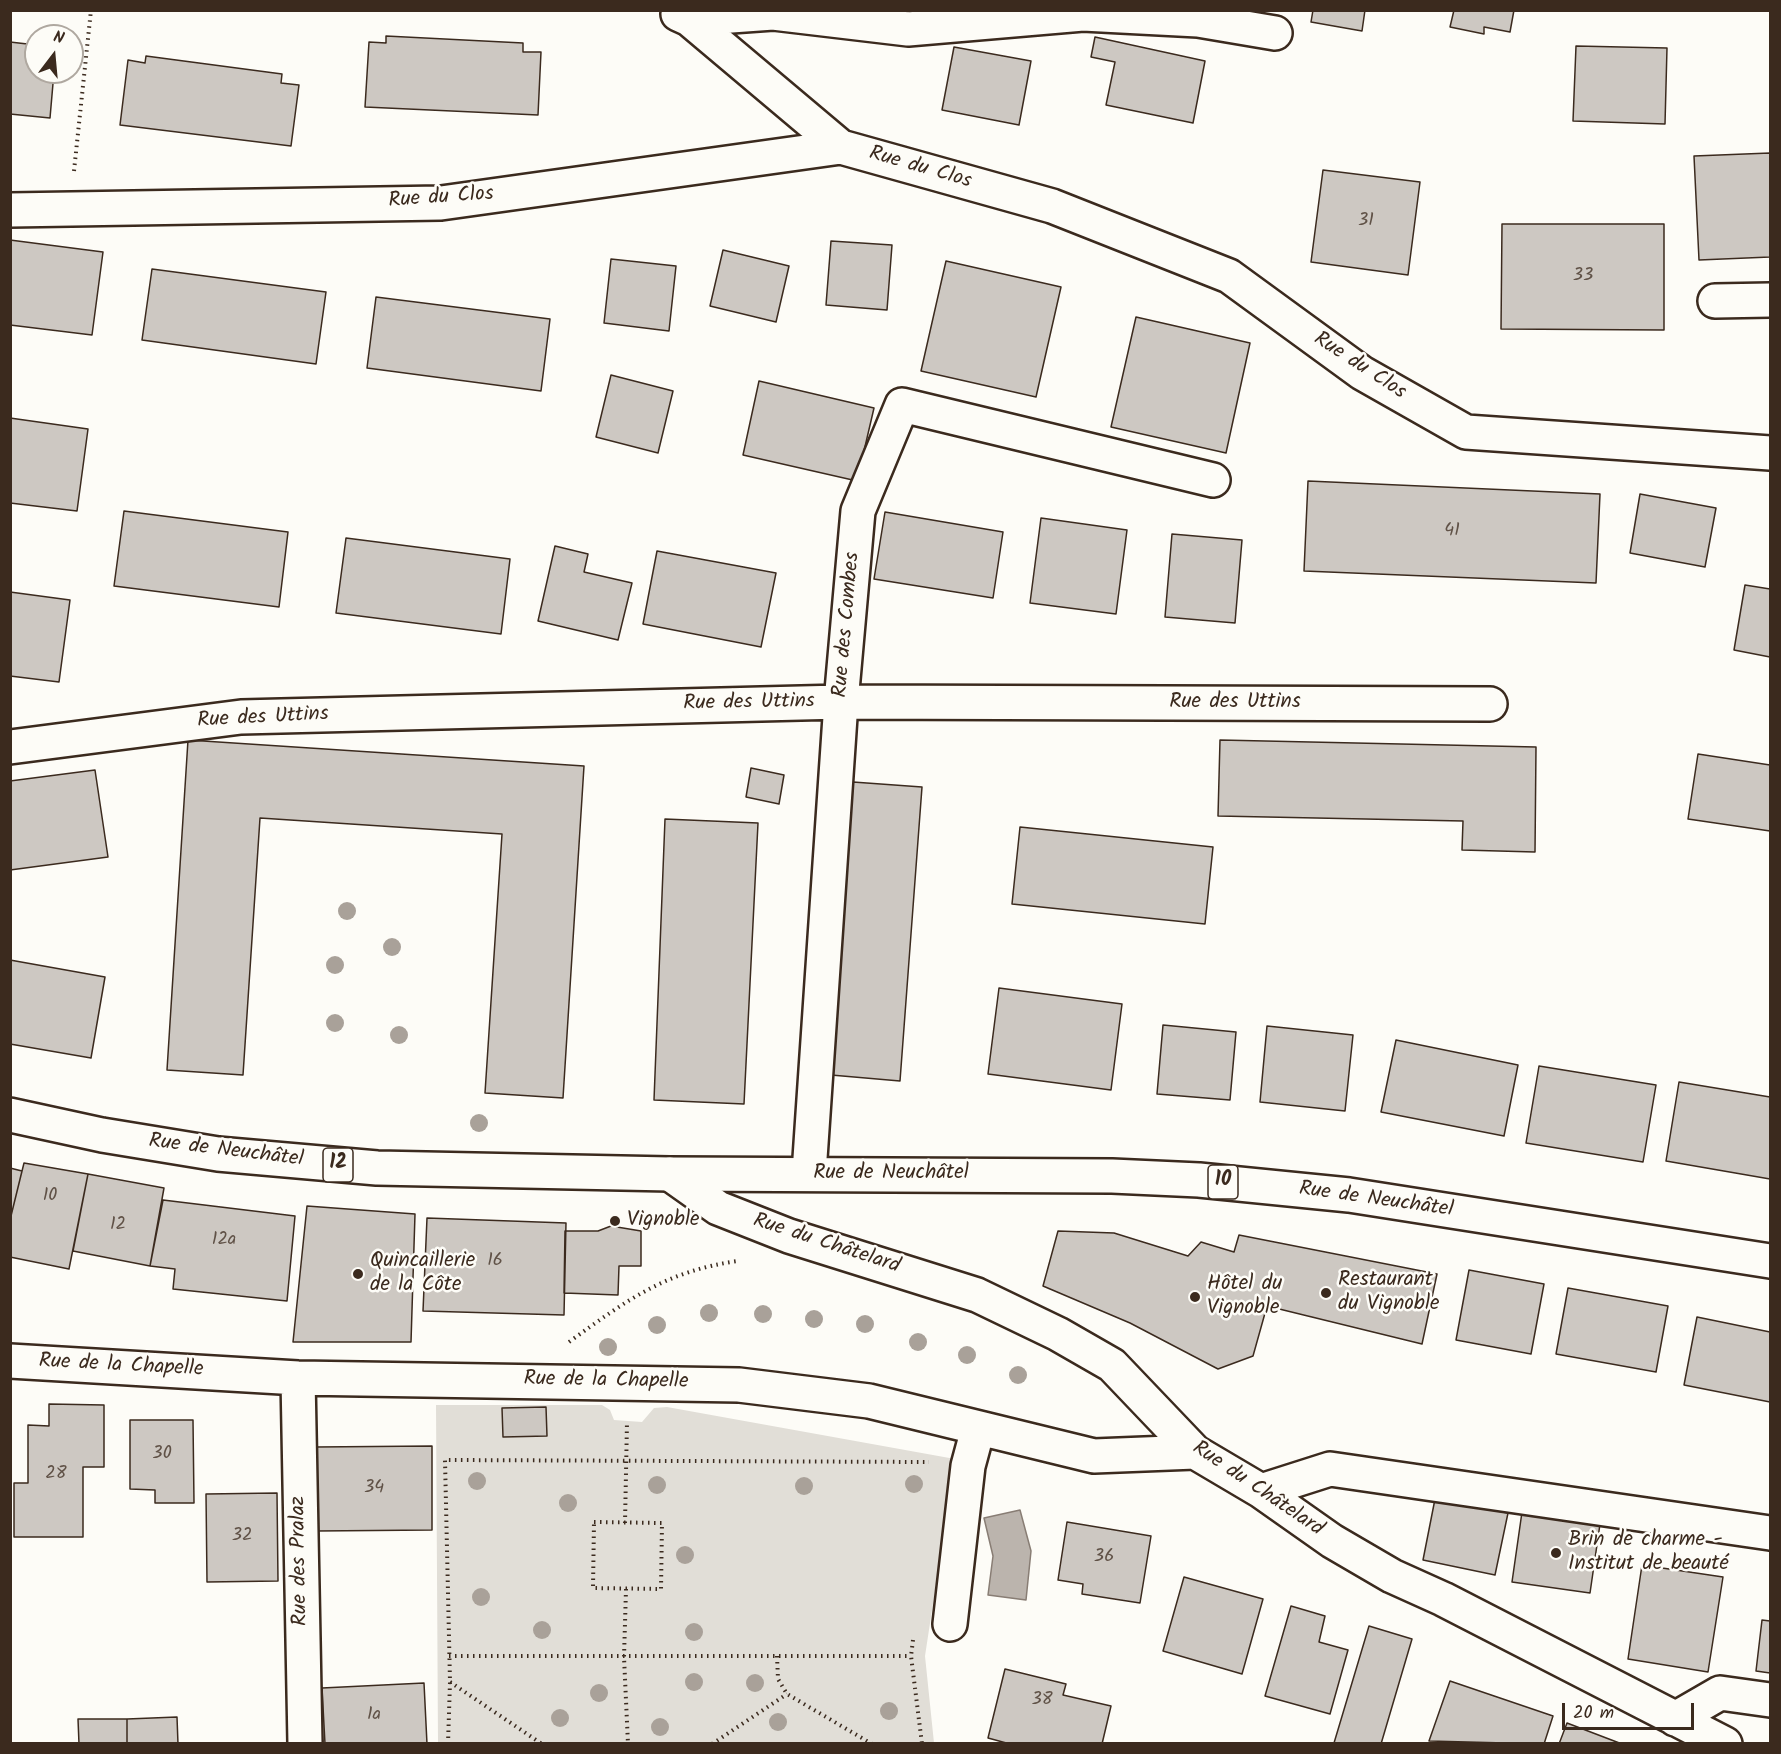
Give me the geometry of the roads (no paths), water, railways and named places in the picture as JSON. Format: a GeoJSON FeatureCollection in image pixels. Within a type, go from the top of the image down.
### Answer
{"type":"FeatureCollection","features":[{"type":"Feature","properties":{"kind":"street"},"geometry":{"type":"LineString","coordinates":[[680,15],[773,13],[908,30],[1083,14],[1198,20],[1275,33]]}},
{"type":"Feature","properties":{"kind":"street"},"geometry":{"type":"LineString","coordinates":[[680,15],[841,147]]}},
{"type":"Feature","properties":{"kind":"street","name":"Rue du Clos"},"geometry":{"type":"LineString","coordinates":[[10,210],[441,203],[841,147],[1052,206],[1229,276],[1362,373],[1466,432],[1770,453]]}},
{"type":"Feature","properties":{"kind":"street"},"geometry":{"type":"LineString","coordinates":[[1715,301],[1770,300]]}},
{"type":"Feature","properties":{"kind":"street","name":"Rue des Combes"},"geometry":{"type":"LineString","coordinates":[[809,1173],[841,702],[858,511],[902,405],[1213,480]]}},
{"type":"Feature","properties":{"kind":"street","name":"Rue des Uttins"},"geometry":{"type":"LineString","coordinates":[[10,747],[241,717],[841,702],[1490,704]]}},
{"type":"Feature","properties":{"kind":"street","name":"Rue de Neuchâtel"},"geometry":{"type":"LineString","coordinates":[[10,1115],[166,1146],[290,1161],[450,1170],[670,1174],[1112,1176],[1252,1184],[1349,1195],[1770,1261]]}},
{"type":"Feature","properties":{"kind":"street","name":"Rue du Châtelard"},"geometry":{"type":"LineString","coordinates":[[670,1174],[718,1209],[789,1236],[977,1295],[1058,1334],[1112,1365],[1195,1452],[1261,1491],[1332,1541],[1392,1576],[1443,1599],[1725,1743]]}},
{"type":"Feature","properties":{"kind":"street","name":"Rue de la Chapelle"},"geometry":{"type":"LineString","coordinates":[[10,1361],[298,1378],[739,1385],[869,1401],[1094,1456],[1195,1452]]}},
{"type":"Feature","properties":{"kind":"street","name":"Rue des Pralaz"},"geometry":{"type":"LineString","coordinates":[[298,1378],[305,1743]]}},
{"type":"Feature","properties":{"kind":"street"},"geometry":{"type":"LineString","coordinates":[[950,1624],[968,1466],[978,1429]]}},
{"type":"Feature","properties":{"kind":"street"},"geometry":{"type":"LineString","coordinates":[[1261,1491],[1330,1468],[1770,1533]]}},
{"type":"Feature","properties":{"kind":"street"},"geometry":{"type":"LineString","coordinates":[[1675,1719],[1720,1693],[1770,1700]]}},
{"type":"Feature","properties":{"kind":"place","name":"Vignoble"},"geometry":{"type":"Point","coordinates":[615,1221]}},
{"type":"Feature","properties":{"kind":"place","name":"Quincaillerie de la Côte"},"geometry":{"type":"Point","coordinates":[358,1274]}},
{"type":"Feature","properties":{"kind":"place","name":"Restaurant du Vignoble"},"geometry":{"type":"Point","coordinates":[1326,1293]}},
{"type":"Feature","properties":{"kind":"place","name":"Hôtel du Vignoble"},"geometry":{"type":"Point","coordinates":[1195,1297]}},
{"type":"Feature","properties":{"kind":"place","name":"Brin de charme - Institut de beauté"},"geometry":{"type":"Point","coordinates":[1556,1553]}}]}
